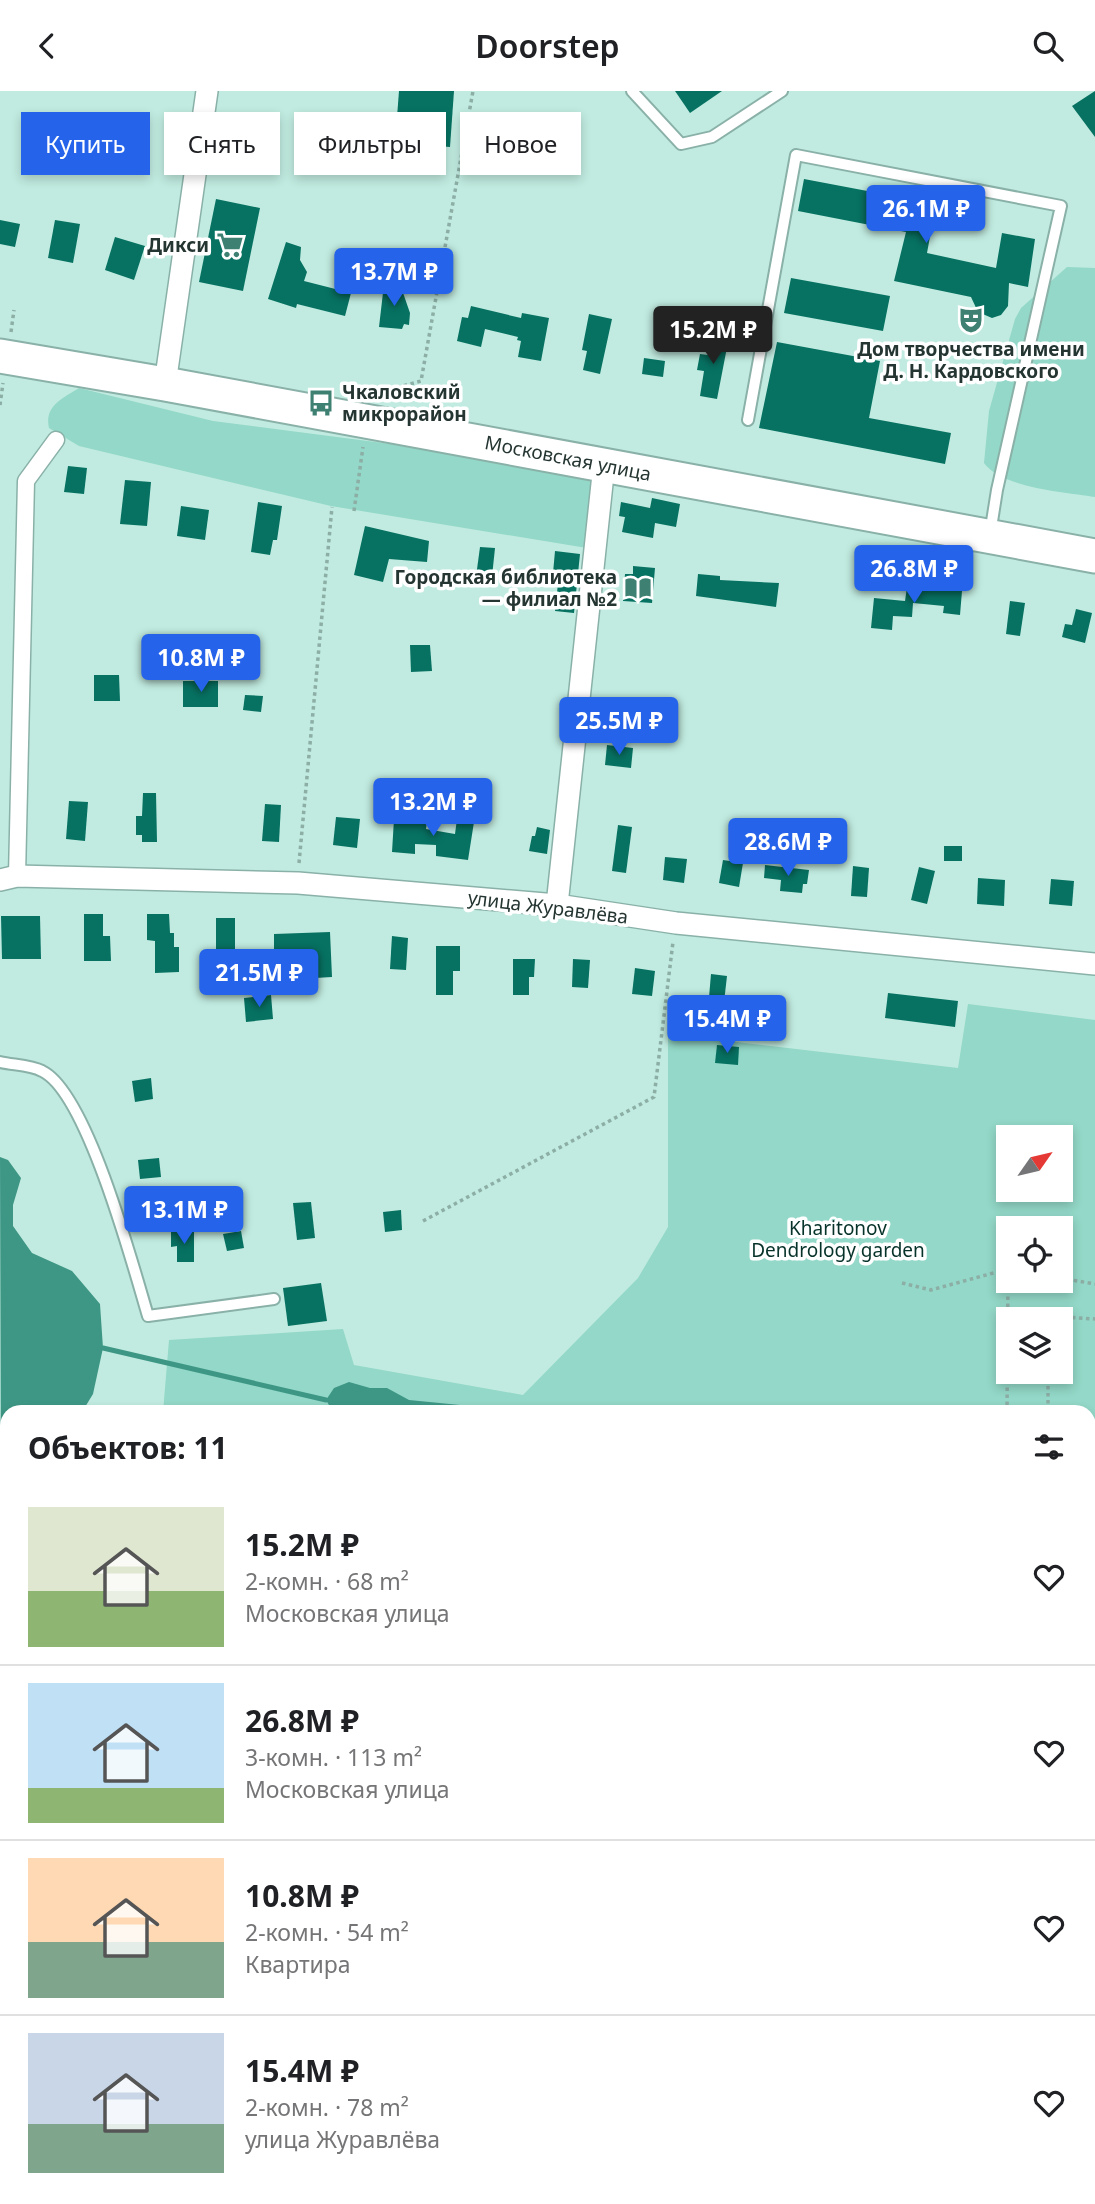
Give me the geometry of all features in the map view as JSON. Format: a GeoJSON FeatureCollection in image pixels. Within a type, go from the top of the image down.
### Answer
{"type":"FeatureCollection","features":[{"type":"Feature","properties":{"kind":"main road","name":"Московская улица"},"geometry":{"type":"LineString","coordinates":[[5,357],[1095,555]]}},
{"type":"Feature","properties":{"kind":"street"},"geometry":{"type":"LineString","coordinates":[[165,384],[207,91]]}},
{"type":"Feature","properties":{"kind":"street"},"geometry":{"type":"LineString","coordinates":[[9,878],[26,481],[56,440]]}},
{"type":"Feature","properties":{"kind":"street"},"geometry":{"type":"LineString","coordinates":[[557,905],[604,465]]}},
{"type":"Feature","properties":{"kind":"street","name":"улица Журавлёва"},"geometry":{"type":"LineString","coordinates":[[9,878],[298,883],[557,905],[676,923],[1095,964]]}},
{"type":"Feature","properties":{"kind":"lane"},"geometry":{"type":"LineString","coordinates":[[632,91],[681,144],[712,137],[782,91]]}},
{"type":"Feature","properties":{"kind":"lane"},"geometry":{"type":"LineString","coordinates":[[748,420],[796,155],[1062,206],[997,491],[990,535]]}},
{"type":"Feature","properties":{"kind":"lane"},"geometry":{"type":"LineString","coordinates":[[0,1062],[43,1071],[67,1093],[113,1198],[148,1316],[274,1299]]}},
{"type":"Feature","properties":{"kind":"path"},"geometry":{"type":"LineString","coordinates":[[369,402],[371,394],[421,381],[473,91]]}},
{"type":"Feature","properties":{"kind":"path"},"geometry":{"type":"LineString","coordinates":[[0,405],[14,310]]}},
{"type":"Feature","properties":{"kind":"path"},"geometry":{"type":"LineString","coordinates":[[354,511],[363,444]]}},
{"type":"Feature","properties":{"kind":"path"},"geometry":{"type":"LineString","coordinates":[[298,883],[332,507]]}},
{"type":"Feature","properties":{"kind":"path"},"geometry":{"type":"LineString","coordinates":[[423,1221],[654,1097],[676,923]]}},
{"type":"Feature","properties":{"kind":"path"},"geometry":{"type":"LineString","coordinates":[[902,1283],[931,1290],[996,1272]]}},
{"type":"Feature","properties":{"kind":"path"},"geometry":{"type":"LineString","coordinates":[[1073,1280],[1095,1284]]}},
{"type":"Feature","properties":{"kind":"path"},"geometry":{"type":"LineString","coordinates":[[1007,1405],[1008,1293]]}},
{"type":"Feature","properties":{"kind":"path"},"geometry":{"type":"LineString","coordinates":[[1073,1318],[1095,1319]]}},
{"type":"Feature","properties":{"kind":"path"},"geometry":{"type":"LineString","coordinates":[[1048,1384],[1048,1405]]}},
{"type":"Feature","properties":{"kind":"green space"},"geometry":{"type":"Polygon","coordinates":[[[1067,267],[1095,268],[1095,497],[1019,483],[1005,478],[984,463],[989,411],[1015,319],[1021,308],[1067,267]]]}},
{"type":"Feature","properties":{"kind":"green space"},"geometry":{"type":"Polygon","coordinates":[[[79,388],[213,421],[460,453],[595,480],[593,549],[331,506],[79,446],[49,428],[48,420],[56,403],[79,388]]]}},
{"type":"Feature","properties":{"kind":"green space","name":"Kharitonov Dendrology garden"},"geometry":{"type":"Polygon","coordinates":[[[968,1004],[1095,1020],[1095,1405],[164,1405],[169,1340],[343,1329],[354,1365],[523,1395],[638,1278],[668,1227],[668,1034],[958,1068],[968,1004]]]}},
{"type":"Feature","properties":{"kind":"shaded area"},"geometry":{"type":"Polygon","coordinates":[[[0,1157],[8,1160],[21,1178],[13,1205],[13,1226],[32,1253],[72,1271],[100,1304],[103,1348],[93,1394],[86,1405],[1,1405],[0,1157]]]}},
{"type":"Feature","properties":{"kind":"shaded area"},"geometry":{"type":"Polygon","coordinates":[[[349,1382],[370,1388],[387,1388],[409,1400],[460,1405],[329,1405],[326,1400],[334,1388],[349,1382]]]}},
{"type":"Feature","properties":{"kind":"building"},"geometry":{"type":"Polygon","coordinates":[[[399,91],[454,91],[450,147],[446,147],[446,112],[397,112],[399,91]]]}},
{"type":"Feature","properties":{"kind":"building"},"geometry":{"type":"Polygon","coordinates":[[[675,91],[722,91],[690,113],[675,91]]]}},
{"type":"Feature","properties":{"kind":"building"},"geometry":{"type":"Polygon","coordinates":[[[1095,91],[1095,137],[1072,106],[1095,91]]]}},
{"type":"Feature","properties":{"kind":"building"},"geometry":{"type":"Polygon","coordinates":[[[804,179],[936,204],[927,253],[996,268],[1002,233],[1035,239],[1028,287],[1009,283],[1008,306],[1001,315],[992,318],[978,312],[971,297],[894,281],[906,232],[798,211],[804,179]]]}},
{"type":"Feature","properties":{"kind":"building","name":"Дикси"},"geometry":{"type":"Polygon","coordinates":[[[216,199],[260,208],[243,291],[199,282],[216,199]]]}},
{"type":"Feature","properties":{"kind":"building"},"geometry":{"type":"Polygon","coordinates":[[[0,220],[20,224],[15,247],[0,244],[0,220]]]}},
{"type":"Feature","properties":{"kind":"building"},"geometry":{"type":"Polygon","coordinates":[[[55,220],[80,224],[73,263],[48,258],[55,220]]]}},
{"type":"Feature","properties":{"kind":"building"},"geometry":{"type":"Polygon","coordinates":[[[115,237],[145,246],[134,280],[105,270],[115,237]]]}},
{"type":"Feature","properties":{"kind":"building"},"geometry":{"type":"Polygon","coordinates":[[[286,242],[301,247],[300,260],[307,272],[304,281],[351,293],[345,316],[297,304],[296,308],[268,299],[286,242]]]}},
{"type":"Feature","properties":{"kind":"building"},"geometry":{"type":"Polygon","coordinates":[[[791,278],[890,296],[883,331],[784,313],[791,278]]]}},
{"type":"Feature","properties":{"kind":"building"},"geometry":{"type":"Polygon","coordinates":[[[384,284],[401,287],[410,313],[409,325],[404,324],[402,329],[379,327],[384,284]]]}},
{"type":"Feature","properties":{"kind":"building"},"geometry":{"type":"Polygon","coordinates":[[[471,306],[521,318],[522,313],[549,318],[541,361],[518,357],[521,341],[517,340],[518,337],[485,329],[481,347],[457,341],[462,317],[468,318],[471,306]]]}},
{"type":"Feature","properties":{"kind":"building"},"geometry":{"type":"Polygon","coordinates":[[[589,314],[612,319],[600,374],[583,370],[587,351],[582,350],[589,314]]]}},
{"type":"Feature","properties":{"kind":"building"},"geometry":{"type":"Polygon","coordinates":[[[711,334],[729,337],[717,399],[700,396],[704,371],[697,370],[700,354],[708,355],[711,334]]]}},
{"type":"Feature","properties":{"kind":"building"},"geometry":{"type":"Polygon","coordinates":[[[777,342],[880,361],[869,418],[951,433],[945,464],[759,428],[777,342]]]}},
{"type":"Feature","properties":{"kind":"building"},"geometry":{"type":"Polygon","coordinates":[[[644,358],[665,361],[663,377],[642,374],[644,358]]]}},
{"type":"Feature","properties":{"kind":"building"},"geometry":{"type":"Polygon","coordinates":[[[68,466],[87,468],[84,494],[64,492],[68,466]]]}},
{"type":"Feature","properties":{"kind":"building"},"geometry":{"type":"Polygon","coordinates":[[[125,480],[151,482],[147,526],[120,524],[125,480]]]}},
{"type":"Feature","properties":{"kind":"building"},"geometry":{"type":"Polygon","coordinates":[[[652,498],[680,504],[676,527],[655,523],[653,538],[622,532],[625,517],[619,516],[621,502],[650,508],[652,498]]]}},
{"type":"Feature","properties":{"kind":"building"},"geometry":{"type":"Polygon","coordinates":[[[258,502],[282,506],[277,540],[273,540],[270,555],[251,552],[258,502]]]}},
{"type":"Feature","properties":{"kind":"building"},"geometry":{"type":"Polygon","coordinates":[[[181,506],[209,510],[205,540],[177,536],[181,506]]]}},
{"type":"Feature","properties":{"kind":"building"},"geometry":{"type":"Polygon","coordinates":[[[365,526],[429,541],[427,562],[389,559],[383,582],[354,575],[365,526]]]}},
{"type":"Feature","properties":{"kind":"building"},"geometry":{"type":"Polygon","coordinates":[[[480,547],[495,548],[491,586],[475,584],[480,547]]]}},
{"type":"Feature","properties":{"kind":"building"},"geometry":{"type":"Polygon","coordinates":[[[555,551],[580,554],[574,613],[555,611],[559,574],[553,573],[555,551]]]}},
{"type":"Feature","properties":{"kind":"building","name":"Городская библиотека — филиал №2"},"geometry":{"type":"Polygon","coordinates":[[[633,566],[655,568],[652,603],[623,601],[625,574],[633,574],[633,566]]]}},
{"type":"Feature","properties":{"kind":"building"},"geometry":{"type":"Polygon","coordinates":[[[698,574],[720,576],[720,580],[779,583],[776,607],[696,596],[698,574]]]}},
{"type":"Feature","properties":{"kind":"building"},"geometry":{"type":"Polygon","coordinates":[[[907,587],[962,591],[960,615],[943,613],[944,606],[913,603],[912,617],[893,616],[892,630],[871,628],[874,598],[905,601],[907,587]]]}},
{"type":"Feature","properties":{"kind":"building"},"geometry":{"type":"Polygon","coordinates":[[[1010,601],[1025,603],[1020,636],[1006,634],[1010,601]]]}},
{"type":"Feature","properties":{"kind":"building"},"geometry":{"type":"Polygon","coordinates":[[[1076,609],[1092,613],[1085,643],[1062,637],[1065,624],[1072,625],[1076,609]]]}},
{"type":"Feature","properties":{"kind":"building"},"geometry":{"type":"Polygon","coordinates":[[[410,645],[430,645],[432,671],[411,672],[410,645]]]}},
{"type":"Feature","properties":{"kind":"building"},"geometry":{"type":"Polygon","coordinates":[[[94,675],[119,675],[120,701],[94,701],[94,675]]]}},
{"type":"Feature","properties":{"kind":"building"},"geometry":{"type":"Polygon","coordinates":[[[183,681],[218,681],[218,707],[183,707],[183,681]]]}},
{"type":"Feature","properties":{"kind":"building"},"geometry":{"type":"Polygon","coordinates":[[[245,695],[263,696],[261,712],[243,710],[245,695]]]}},
{"type":"Feature","properties":{"kind":"building"},"geometry":{"type":"Polygon","coordinates":[[[607,745],[633,748],[631,768],[605,765],[607,745]]]}},
{"type":"Feature","properties":{"kind":"building"},"geometry":{"type":"Polygon","coordinates":[[[143,793],[156,793],[157,842],[142,842],[142,835],[136,835],[136,816],[142,816],[143,793]]]}},
{"type":"Feature","properties":{"kind":"building"},"geometry":{"type":"Polygon","coordinates":[[[69,801],[88,802],[85,841],[66,839],[69,801]]]}},
{"type":"Feature","properties":{"kind":"building"},"geometry":{"type":"Polygon","coordinates":[[[265,804],[281,805],[279,842],[262,841],[265,804]]]}},
{"type":"Feature","properties":{"kind":"building"},"geometry":{"type":"Polygon","coordinates":[[[336,817],[360,819],[357,848],[333,845],[336,817]]]}},
{"type":"Feature","properties":{"kind":"building"},"geometry":{"type":"Polygon","coordinates":[[[394,819],[427,821],[426,829],[455,834],[457,819],[474,822],[468,860],[436,856],[436,845],[415,844],[415,854],[392,852],[394,819]]]}},
{"type":"Feature","properties":{"kind":"building"},"geometry":{"type":"Polygon","coordinates":[[[618,825],[632,827],[626,873],[612,871],[618,825]]]}},
{"type":"Feature","properties":{"kind":"building"},"geometry":{"type":"Polygon","coordinates":[[[537,827],[550,830],[547,854],[529,851],[537,827]]]}},
{"type":"Feature","properties":{"kind":"building"},"geometry":{"type":"Polygon","coordinates":[[[944,846],[962,846],[962,861],[944,861],[944,846]]]}},
{"type":"Feature","properties":{"kind":"building"},"geometry":{"type":"Polygon","coordinates":[[[665,857],[687,859],[684,883],[663,880],[665,857]]]}},
{"type":"Feature","properties":{"kind":"building"},"geometry":{"type":"Polygon","coordinates":[[[723,860],[743,863],[739,887],[719,883],[723,860]]]}},
{"type":"Feature","properties":{"kind":"building"},"geometry":{"type":"Polygon","coordinates":[[[765,865],[809,870],[807,884],[803,884],[802,893],[780,891],[781,880],[764,878],[765,865]]]}},
{"type":"Feature","properties":{"kind":"building"},"geometry":{"type":"Polygon","coordinates":[[[853,866],[869,868],[867,897],[851,896],[853,866]]]}},
{"type":"Feature","properties":{"kind":"building"},"geometry":{"type":"Polygon","coordinates":[[[919,867],[935,871],[927,904],[911,900],[919,867]]]}},
{"type":"Feature","properties":{"kind":"building"},"geometry":{"type":"Polygon","coordinates":[[[978,878],[1005,880],[1004,906],[977,904],[978,878]]]}},
{"type":"Feature","properties":{"kind":"building"},"geometry":{"type":"Polygon","coordinates":[[[1051,879],[1074,881],[1072,906],[1049,904],[1051,879]]]}},
{"type":"Feature","properties":{"kind":"building"},"geometry":{"type":"Polygon","coordinates":[[[84,914],[103,914],[103,936],[110,936],[111,961],[84,961],[84,914]]]}},
{"type":"Feature","properties":{"kind":"building"},"geometry":{"type":"Polygon","coordinates":[[[147,914],[169,914],[174,947],[179,947],[179,972],[155,973],[155,941],[147,940],[147,914]]]}},
{"type":"Feature","properties":{"kind":"building"},"geometry":{"type":"Polygon","coordinates":[[[1,916],[40,916],[41,959],[2,959],[1,916]]]}},
{"type":"Feature","properties":{"kind":"building"},"geometry":{"type":"Polygon","coordinates":[[[216,918],[235,918],[235,978],[216,978],[216,918]]]}},
{"type":"Feature","properties":{"kind":"building"},"geometry":{"type":"Polygon","coordinates":[[[330,932],[332,977],[315,978],[314,971],[274,971],[274,934],[330,932]]]}},
{"type":"Feature","properties":{"kind":"building"},"geometry":{"type":"Polygon","coordinates":[[[392,936],[408,938],[406,970],[390,969],[392,936]]]}},
{"type":"Feature","properties":{"kind":"building"},"geometry":{"type":"Polygon","coordinates":[[[436,946],[460,946],[460,971],[453,971],[453,995],[436,995],[436,946]]]}},
{"type":"Feature","properties":{"kind":"building"},"geometry":{"type":"Polygon","coordinates":[[[513,959],[535,959],[534,977],[529,977],[529,995],[513,995],[513,959]]]}},
{"type":"Feature","properties":{"kind":"building"},"geometry":{"type":"Polygon","coordinates":[[[573,959],[590,960],[588,988],[572,987],[573,959]]]}},
{"type":"Feature","properties":{"kind":"building"},"geometry":{"type":"Polygon","coordinates":[[[635,968],[655,971],[652,996],[632,994],[635,968]]]}},
{"type":"Feature","properties":{"kind":"building"},"geometry":{"type":"Polygon","coordinates":[[[711,974],[727,976],[723,1011],[708,1009],[711,974]]]}},
{"type":"Feature","properties":{"kind":"building"},"geometry":{"type":"Polygon","coordinates":[[[888,993],[958,1001],[955,1027],[885,1018],[888,993]]]}},
{"type":"Feature","properties":{"kind":"building"},"geometry":{"type":"Polygon","coordinates":[[[271,995],[273,1019],[246,1022],[244,998],[271,995]]]}},
{"type":"Feature","properties":{"kind":"building"},"geometry":{"type":"Polygon","coordinates":[[[717,1045],[739,1047],[738,1065],[715,1063],[717,1045]]]}},
{"type":"Feature","properties":{"kind":"building"},"geometry":{"type":"Polygon","coordinates":[[[151,1078],[153,1099],[135,1102],[132,1081],[151,1078]]]}},
{"type":"Feature","properties":{"kind":"building"},"geometry":{"type":"Polygon","coordinates":[[[159,1158],[161,1177],[140,1179],[138,1160],[159,1158]]]}},
{"type":"Feature","properties":{"kind":"building"},"geometry":{"type":"Polygon","coordinates":[[[311,1202],[315,1238],[297,1240],[293,1203],[311,1202]]]}},
{"type":"Feature","properties":{"kind":"building"},"geometry":{"type":"Polygon","coordinates":[[[401,1210],[402,1230],[385,1232],[383,1212],[401,1210]]]}},
{"type":"Feature","properties":{"kind":"building"},"geometry":{"type":"Polygon","coordinates":[[[241,1231],[244,1248],[227,1251],[223,1234],[241,1231]]]}},
{"type":"Feature","properties":{"kind":"building"},"geometry":{"type":"Polygon","coordinates":[[[171,1232],[194,1232],[194,1262],[177,1262],[177,1246],[171,1247],[171,1232]]]}},
{"type":"Feature","properties":{"kind":"building"},"geometry":{"type":"Polygon","coordinates":[[[321,1283],[327,1321],[288,1326],[283,1288],[321,1283]]]}},
{"type":"Feature","properties":{"kind":"waterway"},"geometry":{"type":"LineString","coordinates":[[103,1348],[326,1400]]}},
{"type":"Feature","properties":{"kind":"place","name":"Дикси"},"geometry":{"type":"Point","coordinates":[230,245]}},
{"type":"Feature","properties":{"kind":"place","name":"Дом творчества имени Д. Н. Кардовского"},"geometry":{"type":"Point","coordinates":[971,320]}},
{"type":"Feature","properties":{"kind":"place","name":"Чкаловский микрорайон"},"geometry":{"type":"Point","coordinates":[321,403]}},
{"type":"Feature","properties":{"kind":"place","name":"Городская библиотека — филиал №2"},"geometry":{"type":"Point","coordinates":[638,588]}}]}
